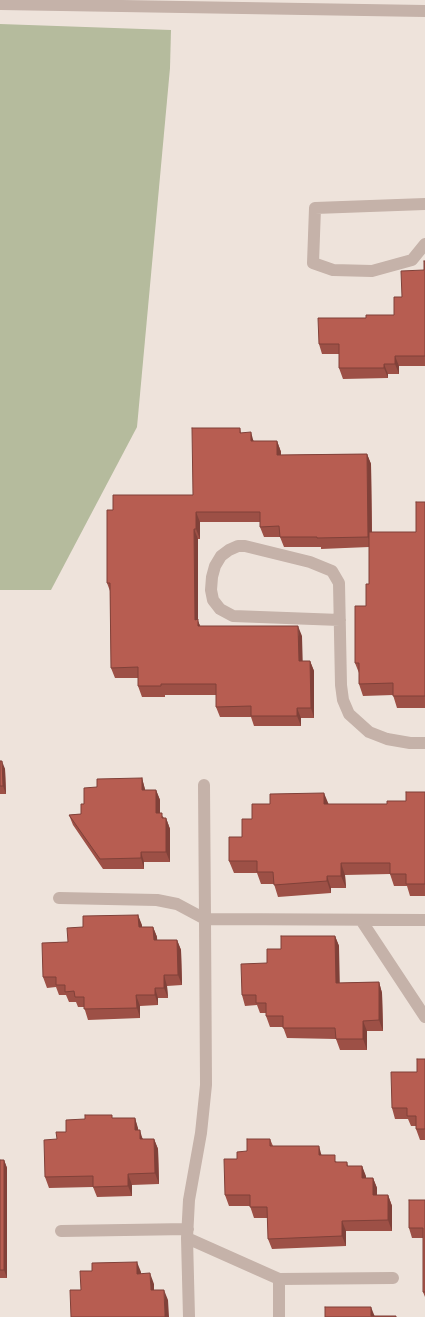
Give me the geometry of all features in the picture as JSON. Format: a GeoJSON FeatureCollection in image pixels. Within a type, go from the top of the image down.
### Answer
{"type":"FeatureCollection","features":[{"type":"Feature","properties":{"kind":"street"},"geometry":{"type":"LineString","coordinates":[[0,4],[227,3],[425,11]]}},
{"type":"Feature","properties":{"kind":"street"},"geometry":{"type":"LineString","coordinates":[[425,204],[315,208],[313,263],[333,270],[372,271],[412,260],[425,244]]}},
{"type":"Feature","properties":{"kind":"street"},"geometry":{"type":"LineString","coordinates":[[340,620],[233,616],[220,609],[213,600],[211,590],[215,566],[221,556],[229,550],[238,546],[245,546],[321,566],[332,571],[339,583],[340,620],[340,685],[348,714],[369,732],[387,739],[410,743],[425,743]]}},
{"type":"Feature","properties":{"kind":"street"},"geometry":{"type":"LineString","coordinates":[[189,1317],[189,1200],[201,1133],[206,1085],[204,785]]}},
{"type":"Feature","properties":{"kind":"street"},"geometry":{"type":"LineString","coordinates":[[59,898],[157,900],[177,904],[205,919],[425,920]]}},
{"type":"Feature","properties":{"kind":"street"},"geometry":{"type":"LineString","coordinates":[[361,920],[425,1017]]}},
{"type":"Feature","properties":{"kind":"street"},"geometry":{"type":"LineString","coordinates":[[61,1231],[188,1234],[279,1279],[393,1278]]}},
{"type":"Feature","properties":{"kind":"street"},"geometry":{"type":"LineString","coordinates":[[279,1279],[279,1317]]}},
{"type":"Feature","properties":{"kind":"green space"},"geometry":{"type":"Polygon","coordinates":[[[0,24],[171,30],[170,68],[137,427],[51,590],[0,590],[0,24]]]}},
{"type":"Feature","properties":{"kind":"building"},"geometry":{"type":"Polygon","coordinates":[[[424,261],[425,356],[395,356],[395,364],[384,364],[384,368],[339,368],[339,344],[319,344],[318,318],[366,318],[366,315],[394,315],[394,297],[402,297],[401,271],[424,270],[424,261]]]}},
{"type":"Feature","properties":{"kind":"building"},"geometry":{"type":"Polygon","coordinates":[[[192,428],[240,428],[240,433],[251,432],[251,441],[277,441],[277,455],[367,454],[368,537],[280,537],[279,526],[260,527],[260,512],[196,512],[196,529],[194,529],[195,620],[198,619],[198,626],[298,626],[299,661],[310,661],[311,708],[297,708],[297,716],[251,716],[251,706],[216,707],[216,684],[138,686],[138,667],[111,668],[110,583],[107,583],[107,510],[113,510],[113,495],[193,495],[192,428]]]}},
{"type":"Feature","properties":{"kind":"building"},"geometry":{"type":"Polygon","coordinates":[[[416,502],[425,502],[425,696],[393,696],[393,683],[359,684],[359,663],[355,663],[355,606],[366,606],[366,584],[369,584],[369,532],[416,532],[416,502]]]}},
{"type":"Feature","properties":{"kind":"building"},"geometry":{"type":"Polygon","coordinates":[[[0,761],[2,761],[3,786],[0,786],[0,761]]]}},
{"type":"Feature","properties":{"kind":"building"},"geometry":{"type":"Polygon","coordinates":[[[142,778],[142,790],[156,790],[156,813],[162,813],[162,818],[166,818],[166,852],[141,852],[141,858],[100,859],[69,815],[81,814],[81,804],[84,804],[84,788],[97,787],[97,779],[142,778]]]}},
{"type":"Feature","properties":{"kind":"building"},"geometry":{"type":"Polygon","coordinates":[[[406,792],[425,792],[425,884],[406,884],[406,874],[390,874],[390,863],[341,863],[341,876],[327,876],[327,881],[274,885],[273,872],[257,872],[257,861],[229,861],[229,837],[242,837],[242,819],[252,819],[252,804],[270,804],[270,794],[324,793],[324,804],[387,804],[387,801],[406,801],[406,792]]]}},
{"type":"Feature","properties":{"kind":"building"},"geometry":{"type":"Polygon","coordinates":[[[138,915],[139,927],[153,927],[154,940],[177,940],[178,975],[164,975],[164,988],[155,988],[155,995],[136,995],[137,1008],[84,1009],[84,997],[75,997],[74,991],[65,992],[65,985],[56,985],[56,977],[43,977],[42,943],[68,942],[67,928],[83,927],[83,916],[138,915]]]}},
{"type":"Feature","properties":{"kind":"building"},"geometry":{"type":"Polygon","coordinates":[[[281,936],[335,936],[336,983],[379,982],[379,1020],[363,1021],[363,1039],[336,1039],[335,1028],[283,1028],[283,1016],[266,1016],[266,1003],[256,1003],[256,995],[242,995],[241,964],[267,963],[267,949],[281,949],[281,936]]]}},
{"type":"Feature","properties":{"kind":"building"},"geometry":{"type":"Polygon","coordinates":[[[417,1059],[425,1059],[425,1129],[416,1129],[416,1116],[407,1116],[407,1108],[392,1108],[391,1072],[417,1072],[417,1059]]]}},
{"type":"Feature","properties":{"kind":"building"},"geometry":{"type":"Polygon","coordinates":[[[85,1115],[112,1115],[112,1118],[135,1118],[135,1130],[140,1130],[140,1139],[154,1139],[155,1173],[128,1174],[128,1186],[93,1187],[93,1176],[45,1177],[44,1140],[57,1139],[56,1132],[66,1132],[66,1120],[85,1119],[85,1115]]]}},
{"type":"Feature","properties":{"kind":"building"},"geometry":{"type":"Polygon","coordinates":[[[247,1139],[270,1139],[270,1146],[319,1146],[319,1155],[335,1155],[335,1162],[347,1162],[347,1166],[362,1166],[362,1178],[373,1178],[373,1195],[388,1195],[388,1220],[342,1221],[342,1236],[268,1239],[267,1207],[250,1207],[250,1195],[225,1195],[224,1159],[237,1159],[237,1152],[247,1151],[247,1139]]]}},
{"type":"Feature","properties":{"kind":"building"},"geometry":{"type":"Polygon","coordinates":[[[0,1160],[4,1160],[4,1270],[0,1270],[0,1160]]]}},
{"type":"Feature","properties":{"kind":"building"},"geometry":{"type":"Polygon","coordinates":[[[409,1200],[425,1200],[425,1292],[423,1292],[423,1228],[409,1228],[409,1200]]]}},
{"type":"Feature","properties":{"kind":"building"},"geometry":{"type":"Polygon","coordinates":[[[137,1262],[137,1274],[150,1273],[151,1290],[164,1290],[165,1317],[71,1317],[70,1290],[81,1290],[80,1271],[92,1271],[92,1263],[137,1262]]]}},
{"type":"Feature","properties":{"kind":"building"},"geometry":{"type":"Polygon","coordinates":[[[325,1307],[371,1307],[371,1316],[396,1317],[325,1317],[325,1307]]]}}]}
